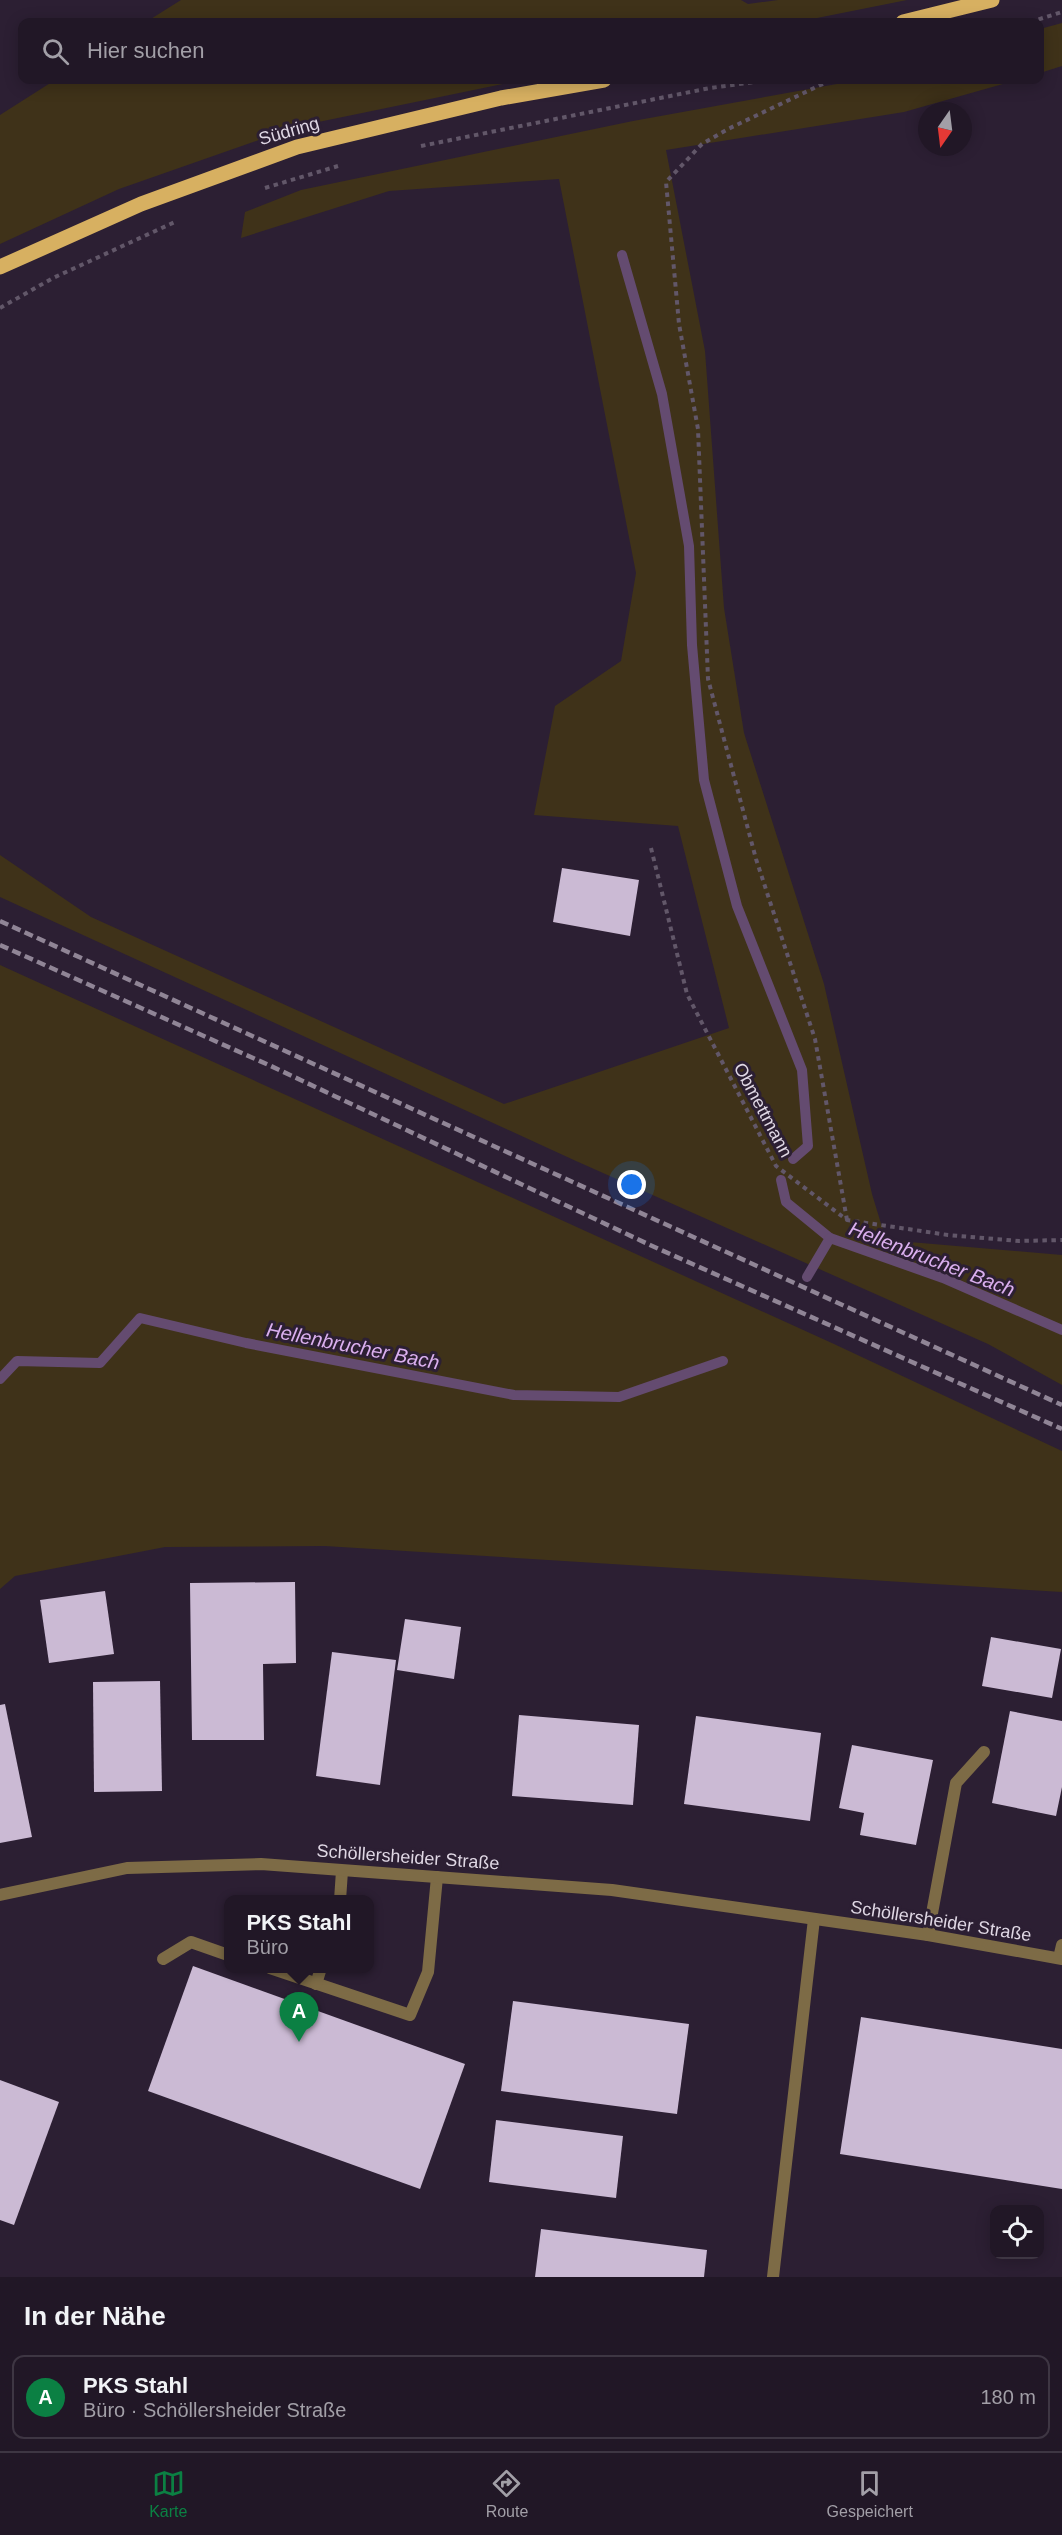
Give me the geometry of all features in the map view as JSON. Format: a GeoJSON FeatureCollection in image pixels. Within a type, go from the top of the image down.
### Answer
{"type":"FeatureCollection","features":[{"type":"Feature","properties":{"kind":"main road"},"geometry":{"type":"LineString","coordinates":[[919,18],[992,0]]}},
{"type":"Feature","properties":{"kind":"main road","name":"Südring"},"geometry":{"type":"LineString","coordinates":[[0,267],[141,204],[297,147],[501,98],[581,84]]}},
{"type":"Feature","properties":{"kind":"street"},"geometry":{"type":"LineString","coordinates":[[928,1935],[956,1783],[984,1752]]}},
{"type":"Feature","properties":{"kind":"street","name":"Schöllersheider Straße"},"geometry":{"type":"LineString","coordinates":[[0,1895],[128,1868],[261,1864],[612,1890],[1061,1954]]}},
{"type":"Feature","properties":{"kind":"street"},"geometry":{"type":"LineString","coordinates":[[340,1895],[342,1871]]}},
{"type":"Feature","properties":{"kind":"street"},"geometry":{"type":"LineString","coordinates":[[284,1973],[410,2015],[428,1972],[437,1876]]}},
{"type":"Feature","properties":{"kind":"street"},"geometry":{"type":"LineString","coordinates":[[773,2277],[814,1919]]}},
{"type":"Feature","properties":{"kind":"street"},"geometry":{"type":"LineString","coordinates":[[163,1959],[191,1942],[224,1954]]}},
{"type":"Feature","properties":{"kind":"street"},"geometry":{"type":"LineString","coordinates":[[316,1984],[319,1973]]}},
{"type":"Feature","properties":{"kind":"path"},"geometry":{"type":"LineString","coordinates":[[1043,18],[1062,12]]}},
{"type":"Feature","properties":{"kind":"path"},"geometry":{"type":"LineString","coordinates":[[413,147],[740,84]]}},
{"type":"Feature","properties":{"kind":"path"},"geometry":{"type":"LineString","coordinates":[[823,84],[728,129],[702,144],[666,182],[679,324],[698,429],[708,679],[756,859],[815,1039],[847,1220]]}},
{"type":"Feature","properties":{"kind":"path"},"geometry":{"type":"LineString","coordinates":[[254,192],[344,164]]}},
{"type":"Feature","properties":{"kind":"path"},"geometry":{"type":"LineString","coordinates":[[0,308],[53,278],[178,220]]}},
{"type":"Feature","properties":{"kind":"path","name":"Obmettmann"},"geometry":{"type":"LineString","coordinates":[[651,848],[687,994],[776,1166],[847,1220],[948,1235],[1019,1241],[1062,1240]]}},
{"type":"Feature","properties":{"kind":"shaded area"},"geometry":{"type":"Polygon","coordinates":[[[181,0],[741,0],[748,4],[778,0],[907,0],[817,18],[152,18],[181,0]]]}},
{"type":"Feature","properties":{"kind":"shaded area"},"geometry":{"type":"Polygon","coordinates":[[[1062,23],[1062,66],[1044,72],[1044,28],[1062,23]]]}},
{"type":"Feature","properties":{"kind":"shaded area"},"geometry":{"type":"Polygon","coordinates":[[[49,84],[503,84],[299,126],[119,189],[0,244],[0,115],[49,84]]]}},
{"type":"Feature","properties":{"kind":"shaded area"},"geometry":{"type":"Polygon","coordinates":[[[837,84],[1003,84],[939,102],[918,102],[918,108],[904,112],[666,150],[705,351],[724,608],[744,733],[824,984],[872,1194],[886,1240],[1062,1255],[1062,1385],[988,1344],[576,1161],[0,897],[0,855],[91,917],[504,1104],[729,1028],[678,826],[534,815],[555,706],[621,661],[636,573],[559,179],[389,191],[241,238],[245,212],[301,190],[633,121],[837,84]]]}},
{"type":"Feature","properties":{"kind":"shaded area"},"geometry":{"type":"Polygon","coordinates":[[[0,965],[834,1344],[1062,1451],[1062,1592],[325,1546],[165,1547],[15,1576],[0,1589],[0,965]]]}},
{"type":"Feature","properties":{"kind":"building"},"geometry":{"type":"Polygon","coordinates":[[[562,868],[639,880],[630,936],[553,922],[562,868]]]}},
{"type":"Feature","properties":{"kind":"building"},"geometry":{"type":"Polygon","coordinates":[[[295,1582],[296,1663],[263,1664],[264,1740],[192,1740],[190,1583],[295,1582]]]}},
{"type":"Feature","properties":{"kind":"building"},"geometry":{"type":"Polygon","coordinates":[[[105,1591],[114,1654],[49,1663],[40,1600],[105,1591]]]}},
{"type":"Feature","properties":{"kind":"building"},"geometry":{"type":"Polygon","coordinates":[[[405,1619],[461,1627],[454,1679],[397,1670],[405,1619]]]}},
{"type":"Feature","properties":{"kind":"building"},"geometry":{"type":"Polygon","coordinates":[[[991,1637],[1061,1649],[1052,1698],[982,1686],[991,1637]]]}},
{"type":"Feature","properties":{"kind":"building"},"geometry":{"type":"Polygon","coordinates":[[[332,1652],[396,1660],[380,1785],[316,1776],[332,1652]]]}},
{"type":"Feature","properties":{"kind":"building"},"geometry":{"type":"Polygon","coordinates":[[[160,1681],[162,1791],[94,1792],[93,1682],[160,1681]]]}},
{"type":"Feature","properties":{"kind":"building"},"geometry":{"type":"Polygon","coordinates":[[[5,1704],[32,1837],[0,1843],[0,1705],[5,1704]]]}},
{"type":"Feature","properties":{"kind":"building"},"geometry":{"type":"Polygon","coordinates":[[[1010,1711],[1062,1721],[1062,1787],[1056,1816],[992,1803],[1010,1711]]]}},
{"type":"Feature","properties":{"kind":"building"},"geometry":{"type":"Polygon","coordinates":[[[519,1715],[639,1725],[633,1805],[512,1796],[519,1715]]]}},
{"type":"Feature","properties":{"kind":"building"},"geometry":{"type":"Polygon","coordinates":[[[696,1716],[821,1733],[810,1821],[684,1804],[696,1716]]]}},
{"type":"Feature","properties":{"kind":"building"},"geometry":{"type":"Polygon","coordinates":[[[852,1745],[933,1760],[916,1845],[860,1835],[864,1813],[839,1808],[852,1745]]]}},
{"type":"Feature","properties":{"kind":"building"},"geometry":{"type":"Polygon","coordinates":[[[193,1966],[465,2064],[420,2189],[148,2091],[193,1966]]]}},
{"type":"Feature","properties":{"kind":"building"},"geometry":{"type":"Polygon","coordinates":[[[513,2001],[689,2024],[677,2114],[501,2091],[513,2001]]]}},
{"type":"Feature","properties":{"kind":"building"},"geometry":{"type":"Polygon","coordinates":[[[861,2017],[1062,2049],[1062,2189],[840,2154],[861,2017]]]}},
{"type":"Feature","properties":{"kind":"building"},"geometry":{"type":"Polygon","coordinates":[[[0,2080],[59,2102],[14,2225],[0,2220],[0,2080]]]}},
{"type":"Feature","properties":{"kind":"building"},"geometry":{"type":"Polygon","coordinates":[[[496,2120],[623,2136],[616,2198],[489,2182],[496,2120]]]}},
{"type":"Feature","properties":{"kind":"building"},"geometry":{"type":"Polygon","coordinates":[[[541,2229],[707,2250],[704,2277],[535,2277],[541,2229]]]}},
{"type":"Feature","properties":{"kind":"waterway"},"geometry":{"type":"LineString","coordinates":[[622,255],[662,394],[689,546],[692,645],[704,780],[737,906],[802,1070],[808,1146],[793,1159]]}},
{"type":"Feature","properties":{"kind":"waterway"},"geometry":{"type":"LineString","coordinates":[[781,1180],[786,1202],[830,1238]]}},
{"type":"Feature","properties":{"kind":"waterway","name":"Hellenbrucher Bach"},"geometry":{"type":"LineString","coordinates":[[807,1277],[830,1238],[943,1278],[1062,1330]]}},
{"type":"Feature","properties":{"kind":"waterway","name":"Hellenbrucher Bach"},"geometry":{"type":"LineString","coordinates":[[0,1379],[17,1361],[100,1363],[140,1318],[246,1343],[514,1395],[619,1397],[723,1361]]}},
{"type":"Feature","properties":{"kind":"railway"},"geometry":{"type":"LineString","coordinates":[[0,921],[1062,1405]]}},
{"type":"Feature","properties":{"kind":"railway"},"geometry":{"type":"LineString","coordinates":[[0,945],[271,1066],[650,1245],[1062,1429]]}},
{"type":"Feature","properties":{"kind":"place","name":"PKS Stahl"},"geometry":{"type":"Point","coordinates":[299,2042]}}]}
